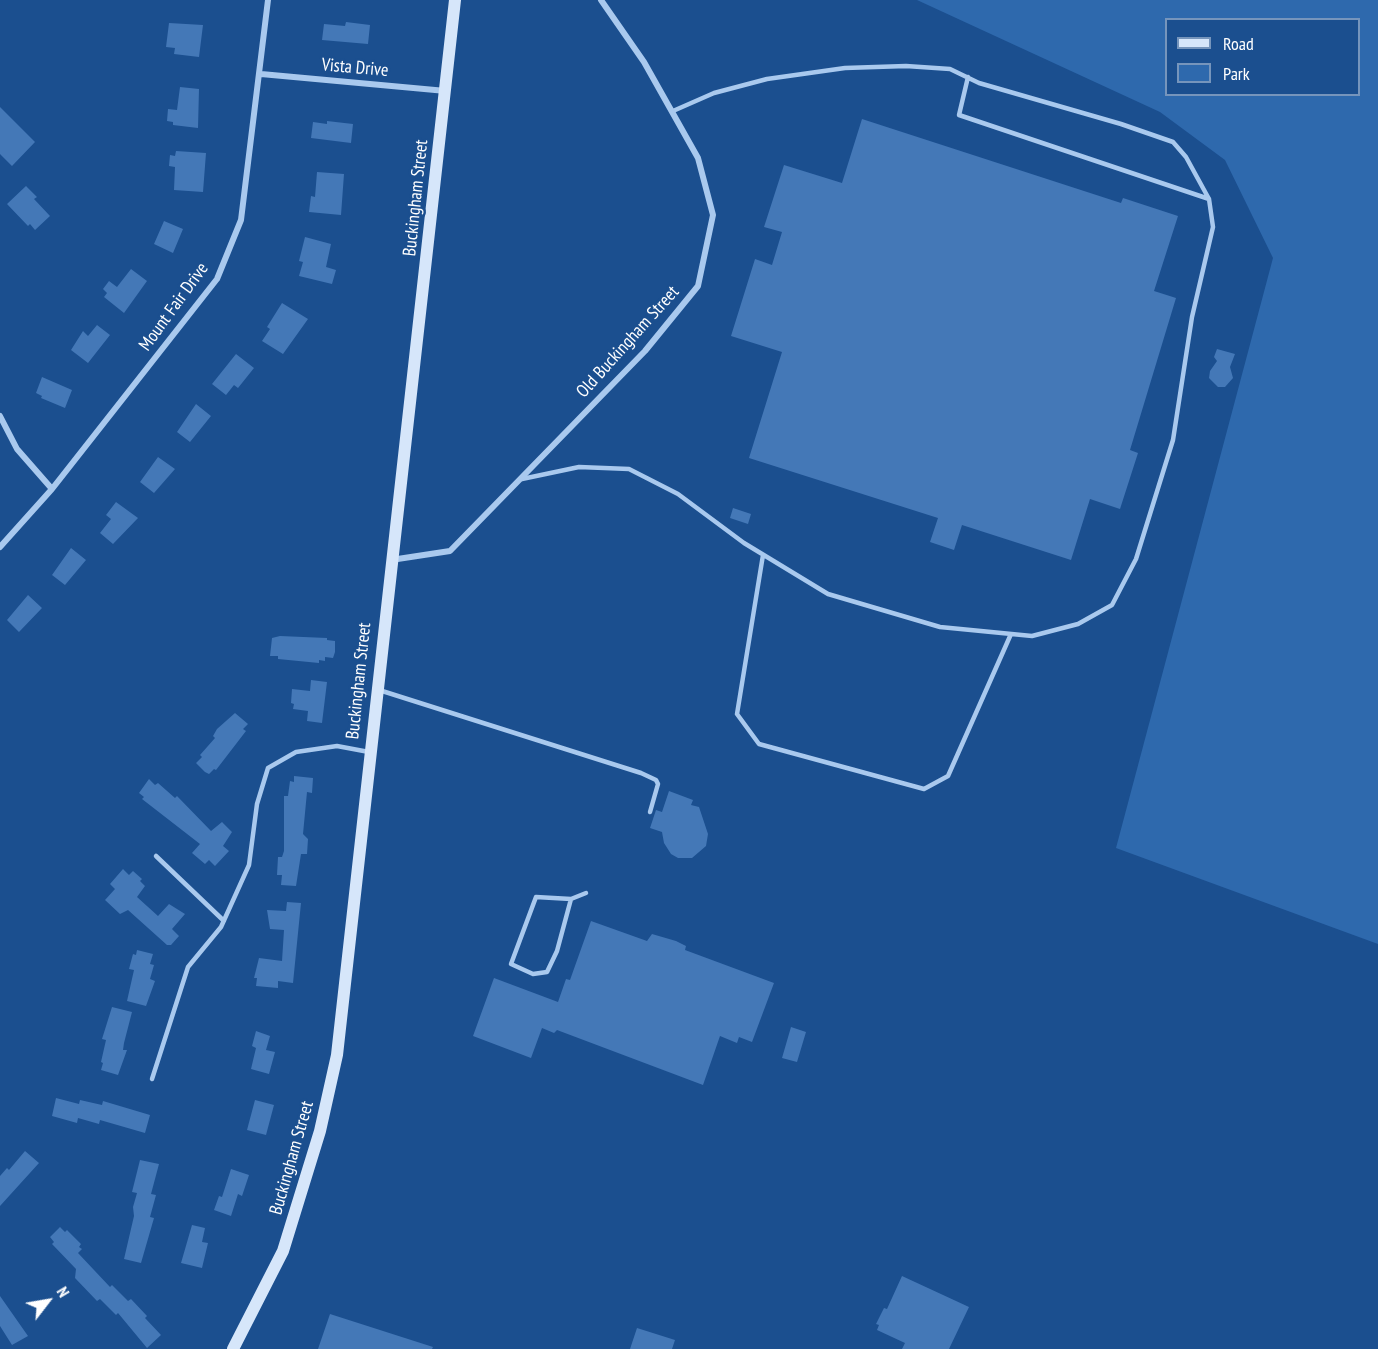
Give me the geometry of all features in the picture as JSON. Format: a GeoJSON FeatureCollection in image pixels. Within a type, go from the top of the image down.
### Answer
{"type":"FeatureCollection","features":[{"type":"Feature","properties":{"kind":"main road","name":"Buckingham Street"},"geometry":{"type":"LineString","coordinates":[[234,1349],[284,1251],[320,1131],[337,1055],[350,951],[376,689],[414,385],[455,0]]}},
{"type":"Feature","properties":{"kind":"street","name":"Mount Fair Drive"},"geometry":{"type":"LineString","coordinates":[[0,547],[52,489],[217,279],[241,220],[261,74],[268,0]]}},
{"type":"Feature","properties":{"kind":"street","name":"Old Buckingham Street"},"geometry":{"type":"LineString","coordinates":[[391,560],[450,551],[645,351],[698,286],[713,215],[698,158],[644,62],[601,0]]}},
{"type":"Feature","properties":{"kind":"street","name":"Vista Drive"},"geometry":{"type":"LineString","coordinates":[[261,74],[446,91]]}},
{"type":"Feature","properties":{"kind":"street"},"geometry":{"type":"LineString","coordinates":[[0,416],[17,449],[52,489]]}},
{"type":"Feature","properties":{"kind":"lane"},"geometry":{"type":"LineString","coordinates":[[518,480],[579,467],[629,469],[678,494],[763,555],[828,594],[940,627],[1032,636],[1078,624],[1112,605],[1136,559],[1173,440],[1192,317],[1213,227],[1209,199],[1186,157],[1173,142],[968,77],[950,69],[906,66],[845,69],[767,79],[714,93],[673,111]]}},
{"type":"Feature","properties":{"kind":"lane"},"geometry":{"type":"LineString","coordinates":[[968,77],[960,115],[1209,199]]}},
{"type":"Feature","properties":{"kind":"lane"},"geometry":{"type":"LineString","coordinates":[[763,555],[737,714],[759,744],[924,789],[948,776],[1011,634]]}},
{"type":"Feature","properties":{"kind":"lane"},"geometry":{"type":"LineString","coordinates":[[376,689],[641,773],[656,780],[658,784],[650,812]]}},
{"type":"Feature","properties":{"kind":"lane"},"geometry":{"type":"LineString","coordinates":[[152,1079],[188,967],[224,921],[249,865],[257,804],[268,768],[296,752],[337,747],[369,752]]}},
{"type":"Feature","properties":{"kind":"lane"},"geometry":{"type":"LineString","coordinates":[[156,856],[224,921]]}},
{"type":"Feature","properties":{"kind":"lane"},"geometry":{"type":"LineString","coordinates":[[571,899],[557,951],[547,972],[533,974],[511,963],[536,897],[571,899],[586,892]]}},
{"type":"Feature","properties":{"kind":"green space"},"geometry":{"type":"Polygon","coordinates":[[[917,0],[1378,0],[1378,944],[1116,848],[1273,258],[1225,160],[1160,112],[917,0]]]}},
{"type":"Feature","properties":{"kind":"building"},"geometry":{"type":"Polygon","coordinates":[[[346,22],[370,25],[368,44],[322,40],[324,24],[345,26],[346,22]]]}},
{"type":"Feature","properties":{"kind":"building"},"geometry":{"type":"Polygon","coordinates":[[[169,23],[203,25],[199,57],[174,54],[175,48],[166,47],[169,23]]]}},
{"type":"Feature","properties":{"kind":"building"},"geometry":{"type":"Polygon","coordinates":[[[180,87],[199,89],[198,128],[173,125],[173,122],[167,121],[168,109],[177,110],[180,87]]]}},
{"type":"Feature","properties":{"kind":"building"},"geometry":{"type":"Polygon","coordinates":[[[0,107],[35,142],[12,166],[0,154],[0,107]]]}},
{"type":"Feature","properties":{"kind":"building"},"geometry":{"type":"Polygon","coordinates":[[[862,119],[1121,203],[1123,198],[1178,216],[1154,291],[1176,298],[1130,450],[1138,453],[1120,509],[1090,499],[1071,560],[962,525],[954,550],[930,542],[938,518],[749,458],[782,352],[731,336],[755,259],[772,265],[782,232],[764,227],[784,165],[842,183],[862,119]]]}},
{"type":"Feature","properties":{"kind":"building"},"geometry":{"type":"Polygon","coordinates":[[[327,121],[353,124],[351,143],[311,138],[313,122],[327,124],[327,121]]]}},
{"type":"Feature","properties":{"kind":"building"},"geometry":{"type":"Polygon","coordinates":[[[176,151],[206,153],[203,192],[174,190],[175,167],[169,166],[170,155],[175,156],[176,151]]]}},
{"type":"Feature","properties":{"kind":"building"},"geometry":{"type":"Polygon","coordinates":[[[317,172],[344,174],[341,215],[309,212],[311,196],[315,197],[317,172]]]}},
{"type":"Feature","properties":{"kind":"building"},"geometry":{"type":"Polygon","coordinates":[[[26,186],[37,197],[34,199],[50,216],[35,230],[30,224],[28,226],[7,204],[26,186]]]}},
{"type":"Feature","properties":{"kind":"building"},"geometry":{"type":"Polygon","coordinates":[[[164,221],[183,229],[173,253],[154,244],[164,221]]]}},
{"type":"Feature","properties":{"kind":"building"},"geometry":{"type":"Polygon","coordinates":[[[305,237],[331,244],[326,267],[336,270],[332,284],[299,276],[303,262],[299,261],[305,237]]]}},
{"type":"Feature","properties":{"kind":"building"},"geometry":{"type":"Polygon","coordinates":[[[131,269],[147,281],[124,313],[104,297],[107,293],[103,289],[109,281],[117,287],[131,269]]]}},
{"type":"Feature","properties":{"kind":"building"},"geometry":{"type":"Polygon","coordinates":[[[282,303],[308,319],[283,354],[262,341],[270,329],[267,327],[282,303]]]}},
{"type":"Feature","properties":{"kind":"building"},"geometry":{"type":"Polygon","coordinates":[[[97,325],[110,335],[88,363],[71,350],[83,331],[88,336],[97,325]]]}},
{"type":"Feature","properties":{"kind":"building"},"geometry":{"type":"Polygon","coordinates":[[[1217,349],[1235,354],[1230,367],[1233,378],[1225,387],[1218,387],[1209,378],[1210,371],[1217,361],[1214,357],[1217,349]]]}},
{"type":"Feature","properties":{"kind":"building"},"geometry":{"type":"Polygon","coordinates":[[[236,354],[254,368],[238,388],[234,385],[226,395],[212,384],[236,354]]]}},
{"type":"Feature","properties":{"kind":"building"},"geometry":{"type":"Polygon","coordinates":[[[42,377],[72,390],[65,408],[41,398],[42,396],[36,393],[42,377]]]}},
{"type":"Feature","properties":{"kind":"building"},"geometry":{"type":"Polygon","coordinates":[[[196,404],[211,416],[190,442],[177,432],[196,404]]]}},
{"type":"Feature","properties":{"kind":"building"},"geometry":{"type":"Polygon","coordinates":[[[158,457],[175,469],[154,493],[140,482],[158,457]]]}},
{"type":"Feature","properties":{"kind":"building"},"geometry":{"type":"Polygon","coordinates":[[[116,502],[138,518],[113,544],[100,533],[111,519],[106,515],[116,502]]]}},
{"type":"Feature","properties":{"kind":"building"},"geometry":{"type":"Polygon","coordinates":[[[733,508],[751,514],[748,524],[730,518],[733,508]]]}},
{"type":"Feature","properties":{"kind":"building"},"geometry":{"type":"Polygon","coordinates":[[[71,548],[86,560],[65,585],[52,575],[71,548]]]}},
{"type":"Feature","properties":{"kind":"building"},"geometry":{"type":"Polygon","coordinates":[[[28,595],[42,608],[19,632],[7,620],[28,595]]]}},
{"type":"Feature","properties":{"kind":"building"},"geometry":{"type":"Polygon","coordinates":[[[280,636],[327,638],[327,640],[335,641],[333,658],[325,657],[325,661],[319,660],[319,663],[278,659],[278,656],[270,656],[272,638],[280,636]]]}},
{"type":"Feature","properties":{"kind":"building"},"geometry":{"type":"Polygon","coordinates":[[[311,680],[327,682],[322,723],[307,721],[308,711],[293,709],[294,704],[291,703],[292,689],[310,691],[311,680]]]}},
{"type":"Feature","properties":{"kind":"building"},"geometry":{"type":"Polygon","coordinates":[[[235,713],[248,724],[243,729],[246,731],[216,770],[214,769],[209,774],[196,763],[215,738],[213,736],[217,729],[235,713]]]}},
{"type":"Feature","properties":{"kind":"building"},"geometry":{"type":"Polygon","coordinates":[[[294,776],[313,778],[312,793],[307,792],[303,834],[308,839],[307,854],[301,854],[296,886],[281,885],[282,875],[277,875],[278,857],[282,857],[284,851],[284,796],[288,796],[290,781],[294,782],[294,776]]]}},
{"type":"Feature","properties":{"kind":"building"},"geometry":{"type":"Polygon","coordinates":[[[149,779],[155,785],[158,783],[175,798],[177,796],[211,831],[222,822],[232,832],[223,846],[229,851],[215,866],[209,860],[205,864],[192,853],[200,844],[142,799],[144,797],[139,793],[149,779]]]}},
{"type":"Feature","properties":{"kind":"building"},"geometry":{"type":"Polygon","coordinates":[[[669,791],[693,800],[691,805],[699,807],[708,834],[706,846],[692,858],[678,858],[671,854],[664,843],[662,832],[650,828],[656,810],[662,812],[669,791]]]}},
{"type":"Feature","properties":{"kind":"building"},"geometry":{"type":"Polygon","coordinates":[[[123,869],[129,875],[133,871],[142,879],[140,881],[145,886],[137,897],[158,916],[169,904],[185,914],[172,929],[179,936],[171,945],[167,945],[128,910],[120,914],[105,900],[115,889],[110,884],[123,869]]]}},
{"type":"Feature","properties":{"kind":"building"},"geometry":{"type":"Polygon","coordinates":[[[287,902],[301,903],[293,983],[278,981],[278,988],[256,986],[257,978],[254,978],[259,958],[282,961],[284,930],[270,929],[267,910],[286,911],[287,902]]]}},
{"type":"Feature","properties":{"kind":"building"},"geometry":{"type":"Polygon","coordinates":[[[591,921],[647,941],[652,934],[676,941],[686,946],[685,950],[774,983],[752,1042],[739,1037],[737,1043],[720,1036],[703,1085],[557,1030],[554,1033],[542,1028],[531,1058],[473,1036],[494,978],[558,1002],[566,979],[570,980],[591,921]]]}},
{"type":"Feature","properties":{"kind":"building"},"geometry":{"type":"Polygon","coordinates":[[[137,950],[153,954],[150,964],[154,965],[150,979],[155,981],[146,1006],[127,1001],[134,970],[129,969],[133,954],[136,955],[137,950]]]}},
{"type":"Feature","properties":{"kind":"building"},"geometry":{"type":"Polygon","coordinates":[[[112,1007],[132,1012],[123,1050],[127,1050],[118,1075],[101,1070],[106,1040],[102,1039],[112,1007]]]}},
{"type":"Feature","properties":{"kind":"building"},"geometry":{"type":"Polygon","coordinates":[[[791,1027],[806,1032],[797,1062],[782,1058],[791,1027]]]}},
{"type":"Feature","properties":{"kind":"building"},"geometry":{"type":"Polygon","coordinates":[[[256,1031],[270,1036],[266,1050],[275,1052],[269,1074],[251,1069],[256,1048],[252,1046],[256,1031]]]}},
{"type":"Feature","properties":{"kind":"building"},"geometry":{"type":"Polygon","coordinates":[[[56,1098],[79,1104],[80,1100],[102,1105],[103,1101],[150,1115],[145,1133],[100,1120],[99,1124],[78,1118],[77,1123],[52,1116],[56,1098]]]}},
{"type":"Feature","properties":{"kind":"building"},"geometry":{"type":"Polygon","coordinates":[[[255,1100],[274,1105],[266,1135],[247,1130],[255,1100]]]}},
{"type":"Feature","properties":{"kind":"building"},"geometry":{"type":"Polygon","coordinates":[[[25,1151],[39,1163],[0,1206],[0,1176],[7,1168],[9,1170],[25,1151]]]}},
{"type":"Feature","properties":{"kind":"building"},"geometry":{"type":"Polygon","coordinates":[[[140,1160],[159,1164],[151,1194],[156,1195],[150,1217],[154,1218],[141,1263],[124,1259],[134,1216],[133,1207],[137,1193],[132,1192],[140,1160]]]}},
{"type":"Feature","properties":{"kind":"building"},"geometry":{"type":"Polygon","coordinates":[[[231,1169],[249,1175],[242,1196],[238,1194],[231,1216],[214,1210],[219,1196],[222,1197],[231,1169]]]}},
{"type":"Feature","properties":{"kind":"building"},"geometry":{"type":"Polygon","coordinates":[[[192,1225],[205,1228],[202,1242],[208,1243],[202,1268],[181,1263],[192,1225]]]}},
{"type":"Feature","properties":{"kind":"building"},"geometry":{"type":"Polygon","coordinates":[[[60,1227],[65,1232],[67,1230],[81,1244],[79,1247],[82,1249],[78,1253],[110,1287],[112,1285],[128,1301],[131,1299],[161,1335],[147,1348],[118,1313],[116,1315],[100,1299],[97,1301],[75,1278],[76,1269],[52,1244],[54,1242],[50,1237],[60,1227]]]}},
{"type":"Feature","properties":{"kind":"building"},"geometry":{"type":"Polygon","coordinates":[[[902,1276],[969,1307],[949,1349],[902,1349],[905,1343],[877,1330],[879,1325],[876,1324],[884,1308],[887,1309],[902,1276]]]}},
{"type":"Feature","properties":{"kind":"building"},"geometry":{"type":"Polygon","coordinates":[[[0,1296],[28,1336],[12,1345],[0,1326],[0,1296]]]}},
{"type":"Feature","properties":{"kind":"building"},"geometry":{"type":"Polygon","coordinates":[[[330,1314],[433,1347],[432,1349],[318,1349],[330,1314]]]}},
{"type":"Feature","properties":{"kind":"building"},"geometry":{"type":"Polygon","coordinates":[[[637,1328],[675,1340],[672,1349],[630,1349],[637,1328]]]}}]}
